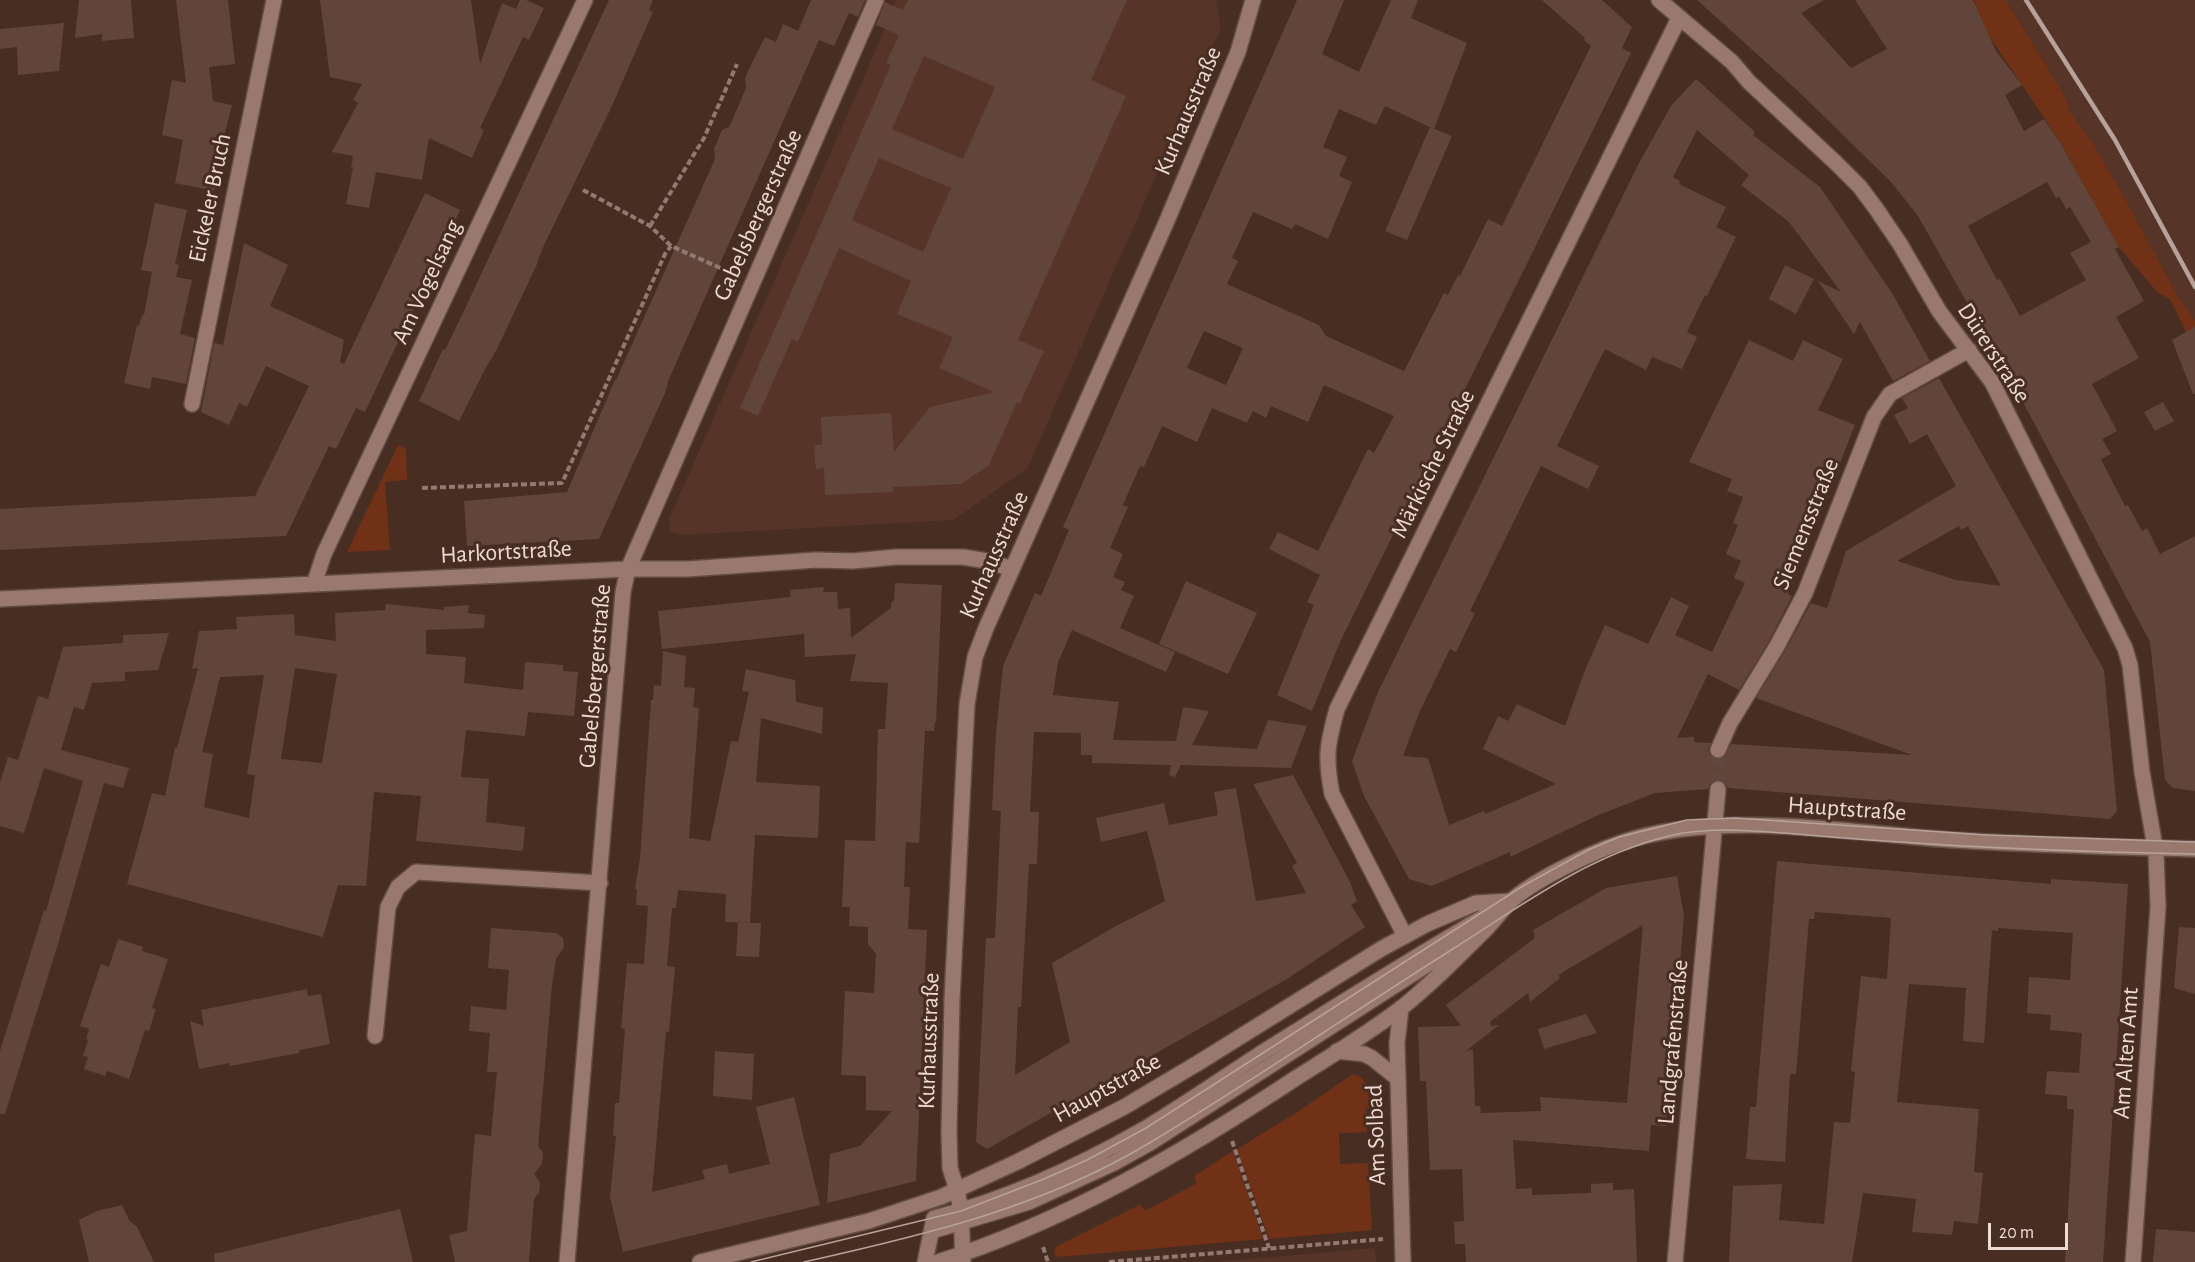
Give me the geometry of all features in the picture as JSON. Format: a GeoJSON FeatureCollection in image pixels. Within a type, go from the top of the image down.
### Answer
{"type":"FeatureCollection","features":[{"type":"Feature","properties":{"kind":"street","name":"Eickeler Bruch"},"geometry":{"type":"LineString","coordinates":[[192,404],[274,0]]}},
{"type":"Feature","properties":{"kind":"street","name":"Am Vogelsang"},"geometry":{"type":"LineString","coordinates":[[314,584],[324,554],[585,0]]}},
{"type":"Feature","properties":{"kind":"street","name":"Gabelsbergerstraße"},"geometry":{"type":"LineString","coordinates":[[567,1262],[623,592],[627,569],[876,0]]}},
{"type":"Feature","properties":{"kind":"street","name":"Kurhausstraße"},"geometry":{"type":"LineString","coordinates":[[925,1262],[933,1224],[950,1168],[952,999],[967,704],[975,657],[1166,223],[1238,52],[1253,0]]}},
{"type":"Feature","properties":{"kind":"street","name":"Dürerstraße"},"geometry":{"type":"LineString","coordinates":[[1659,0],[1732,62],[1749,82],[1786,114],[1860,187],[1900,244],[1939,311],[1992,382],[2125,648],[2130,665],[2142,772],[2155,848]]}},
{"type":"Feature","properties":{"kind":"street","name":"Märkische Straße"},"geometry":{"type":"LineString","coordinates":[[1404,936],[1332,794],[1327,768],[1327,743],[1338,709],[1679,18]]}},
{"type":"Feature","properties":{"kind":"street","name":"Siemensstraße"},"geometry":{"type":"LineString","coordinates":[[1718,750],[1730,723],[1777,646],[1804,593],[1874,417],[1890,394],[1970,350]]}},
{"type":"Feature","properties":{"kind":"street","name":"Harkortstraße"},"geometry":{"type":"LineString","coordinates":[[0,599],[627,569],[688,569],[896,557],[963,557],[987,561],[1012,569]]}},
{"type":"Feature","properties":{"kind":"street"},"geometry":{"type":"LineString","coordinates":[[1715,826],[1718,789]]}},
{"type":"Feature","properties":{"kind":"street","name":"Hauptstraße"},"geometry":{"type":"LineString","coordinates":[[938,1262],[963,1258],[1090,1199],[1226,1124],[1401,1008],[1424,990],[1511,901],[1583,858],[1621,842],[1665,832],[1715,826],[1778,827],[1954,840],[2195,849]]}},
{"type":"Feature","properties":{"kind":"street","name":"Landgrafenstraße"},"geometry":{"type":"LineString","coordinates":[[1675,1262],[1715,826]]}},
{"type":"Feature","properties":{"kind":"street","name":"Am Alten Amt"},"geometry":{"type":"LineString","coordinates":[[2133,1262],[2158,923],[2155,848]]}},
{"type":"Feature","properties":{"kind":"street"},"geometry":{"type":"LineString","coordinates":[[375,1036],[388,907],[398,887],[416,872],[600,883]]}},
{"type":"Feature","properties":{"kind":"street","name":"Hauptstraße"},"geometry":{"type":"LineString","coordinates":[[700,1262],[869,1221],[957,1190],[1124,1107],[1404,936],[1476,903],[1511,901]]}},
{"type":"Feature","properties":{"kind":"street"},"geometry":{"type":"LineString","coordinates":[[933,1224],[961,1217],[1087,1160],[1146,1128],[1358,992],[1511,901]]}},
{"type":"Feature","properties":{"kind":"street","name":"Am Solbad"},"geometry":{"type":"LineString","coordinates":[[1401,1008],[1397,1042],[1397,1078],[1403,1262]]}},
{"type":"Feature","properties":{"kind":"street"},"geometry":{"type":"LineString","coordinates":[[1337,1052],[1364,1054],[1397,1078]]}},
{"type":"Feature","properties":{"kind":"street","name":"Kurhausstraße"},"geometry":{"type":"LineString","coordinates":[[950,1168],[957,1190],[961,1217],[963,1258]]}},
{"type":"Feature","properties":{"kind":"path"},"geometry":{"type":"LineString","coordinates":[[650,226],[704,138],[738,64]]}},
{"type":"Feature","properties":{"kind":"path"},"geometry":{"type":"LineString","coordinates":[[583,190],[650,226],[671,246],[753,282]]}},
{"type":"Feature","properties":{"kind":"path"},"geometry":{"type":"LineString","coordinates":[[422,488],[562,483],[665,254],[671,246]]}},
{"type":"Feature","properties":{"kind":"path"},"geometry":{"type":"LineString","coordinates":[[1226,1124],[1269,1248]]}},
{"type":"Feature","properties":{"kind":"path"},"geometry":{"type":"LineString","coordinates":[[1108,1262],[1402,1237]]}},
{"type":"Feature","properties":{"kind":"path"},"geometry":{"type":"LineString","coordinates":[[1043,1247],[1048,1262]]}},
{"type":"Feature","properties":{"kind":"shaded area"},"geometry":{"type":"Polygon","coordinates":[[[896,0],[1216,0],[1221,28],[1027,469],[953,520],[680,535],[674,533],[670,529],[669,519],[896,0]]]}},
{"type":"Feature","properties":{"kind":"shaded area"},"geometry":{"type":"Polygon","coordinates":[[[1974,0],[2006,0],[2063,93],[2071,113],[2095,147],[2179,298],[2195,320],[2195,337],[2186,332],[2170,299],[2158,293],[2119,247],[2059,140],[1987,33],[1974,0]]]}},
{"type":"Feature","properties":{"kind":"shaded area"},"geometry":{"type":"Polygon","coordinates":[[[2006,0],[2195,0],[2195,320],[2179,298],[2125,199],[2071,113],[2063,93],[2006,0]]]}},
{"type":"Feature","properties":{"kind":"shaded area"},"geometry":{"type":"Polygon","coordinates":[[[398,445],[406,449],[407,480],[385,482],[390,550],[347,552],[398,445]]]}},
{"type":"Feature","properties":{"kind":"shaded area"},"geometry":{"type":"Polygon","coordinates":[[[1353,1074],[1363,1079],[1367,1087],[1369,1108],[1366,1108],[1367,1132],[1339,1133],[1340,1164],[1368,1163],[1372,1230],[1269,1239],[1237,1149],[1296,1113],[1353,1074]]]}},
{"type":"Feature","properties":{"kind":"shaded area"},"geometry":{"type":"Polygon","coordinates":[[[1233,1151],[1263,1239],[1059,1257],[1055,1255],[1054,1250],[1057,1246],[1141,1204],[1145,1211],[1197,1183],[1194,1176],[1233,1151]]]}},
{"type":"Feature","properties":{"kind":"shaded area"},"geometry":{"type":"Polygon","coordinates":[[[1375,1248],[1376,1262],[1213,1262],[1375,1248]]]}},
{"type":"Feature","properties":{"kind":"building"},"geometry":{"type":"Polygon","coordinates":[[[79,0],[131,0],[134,38],[102,41],[102,34],[75,38],[79,0]]]}},
{"type":"Feature","properties":{"kind":"building"},"geometry":{"type":"Polygon","coordinates":[[[176,0],[228,0],[235,64],[209,67],[213,101],[232,105],[218,161],[221,162],[214,191],[175,183],[183,140],[162,135],[172,80],[186,83],[176,0]]]}},
{"type":"Feature","properties":{"kind":"building"},"geometry":{"type":"Polygon","coordinates":[[[320,0],[471,0],[480,64],[502,3],[516,9],[520,0],[526,0],[544,8],[529,40],[523,37],[480,128],[484,130],[472,158],[429,138],[422,180],[376,172],[369,208],[346,204],[353,156],[332,152],[358,103],[353,100],[362,84],[330,77],[320,0]]]}},
{"type":"Feature","properties":{"kind":"building"},"geometry":{"type":"Polygon","coordinates":[[[609,0],[653,0],[649,10],[653,12],[610,110],[545,243],[496,351],[459,421],[419,401],[463,313],[609,0]]]}},
{"type":"Feature","properties":{"kind":"building"},"geometry":{"type":"Polygon","coordinates":[[[811,0],[865,0],[858,17],[849,13],[834,46],[819,40],[599,539],[467,546],[464,501],[567,492],[715,159],[714,149],[722,130],[729,127],[738,107],[746,88],[745,78],[753,61],[765,37],[776,42],[783,24],[798,31],[811,0]]]}},
{"type":"Feature","properties":{"kind":"building"},"geometry":{"type":"Polygon","coordinates":[[[908,0],[1127,0],[1091,80],[1126,96],[1018,340],[1044,351],[1020,403],[1017,402],[989,465],[961,484],[893,487],[893,492],[825,495],[824,468],[816,469],[814,445],[822,445],[821,417],[891,413],[894,452],[930,407],[994,392],[939,368],[953,337],[897,314],[911,281],[839,248],[798,342],[792,339],[758,416],[740,408],[891,65],[886,63],[899,35],[876,25],[885,2],[903,10],[908,0]],[[924,56],[892,129],[963,159],[995,87],[924,56]],[[879,158],[852,220],[923,252],[951,188],[879,158]]]}},
{"type":"Feature","properties":{"kind":"building"},"geometry":{"type":"Polygon","coordinates":[[[1297,0],[1344,0],[1322,54],[1359,72],[1391,0],[1418,0],[1411,18],[1467,43],[1434,129],[1385,106],[1376,125],[1339,109],[1323,147],[1347,157],[1339,176],[1352,182],[1328,239],[1295,224],[1292,229],[1253,212],[1232,258],[1238,261],[1227,284],[1319,325],[1326,336],[1404,371],[1444,293],[1448,295],[1458,275],[1460,276],[1488,219],[1502,226],[1591,46],[1542,0],[1602,0],[1632,27],[1622,48],[1631,53],[1340,642],[1312,711],[1277,695],[1314,605],[1307,602],[1320,575],[1269,549],[1278,532],[1318,551],[1368,449],[1374,453],[1394,416],[1324,385],[1308,422],[1271,406],[1266,418],[1253,411],[1247,423],[1212,408],[1197,442],[1162,426],[1144,467],[1140,466],[1123,505],[1128,507],[1110,548],[1123,554],[1113,577],[1125,582],[1121,590],[1134,596],[1120,628],[1175,652],[1166,672],[1072,630],[1058,662],[1053,695],[1119,702],[1113,740],[1176,741],[1183,707],[1209,711],[1192,745],[1257,749],[1268,720],[1307,726],[1291,768],[1181,765],[1175,777],[1169,775],[1171,765],[1092,763],[1092,755],[1081,755],[1081,733],[1034,732],[1030,812],[1039,812],[1037,864],[1029,864],[1015,1075],[1070,1042],[1052,963],[1165,901],[1147,831],[1101,842],[1096,818],[1164,803],[1169,825],[1218,815],[1214,792],[1236,788],[1256,901],[1306,893],[1292,866],[1297,863],[1253,784],[1293,775],[1350,882],[1357,901],[1351,905],[1365,927],[1287,979],[987,1149],[976,1142],[986,938],[995,938],[1001,811],[992,810],[996,733],[1003,666],[1035,593],[1041,596],[1069,530],[1063,527],[1297,0]],[[1204,331],[1187,368],[1226,385],[1243,348],[1204,331]]]}},
{"type":"Feature","properties":{"kind":"building"},"geometry":{"type":"Polygon","coordinates":[[[1697,0],[1824,0],[1801,13],[1851,68],[1887,49],[1855,0],[1973,0],[1996,51],[2022,85],[2005,95],[2024,131],[2044,119],[2058,139],[2119,247],[2115,249],[2144,301],[2116,317],[2139,358],[2092,384],[2117,431],[2102,439],[2111,454],[2101,459],[2125,506],[2128,505],[2142,531],[2147,528],[2160,554],[2195,536],[2195,791],[2173,788],[2165,780],[2150,642],[2023,402],[1918,216],[1891,182],[1798,91],[1697,0]],[[2047,182],[1968,226],[1997,280],[2000,279],[2020,316],[2086,280],[2070,253],[2091,242],[2070,207],[2066,209],[2059,196],[2056,198],[2047,182]]]}},
{"type":"Feature","properties":{"kind":"building"},"geometry":{"type":"Polygon","coordinates":[[[64,23],[59,71],[18,75],[17,47],[0,49],[0,29],[64,23]]]}},
{"type":"Feature","properties":{"kind":"building"},"geometry":{"type":"Polygon","coordinates":[[[1696,79],[1755,132],[1753,135],[1820,187],[1892,293],[1930,361],[1893,381],[1860,322],[1854,334],[1818,281],[1841,292],[1789,222],[1741,185],[1749,175],[1697,130],[1673,177],[1680,181],[1679,184],[1726,207],[1716,227],[1736,237],[1687,332],[1697,337],[1682,369],[1652,357],[1646,370],[1605,349],[1557,446],[1599,466],[1588,489],[1541,466],[1470,611],[1475,613],[1456,652],[1450,649],[1419,713],[1403,756],[1428,758],[1449,825],[1484,811],[1485,814],[1556,784],[1483,749],[1498,716],[1508,721],[1517,704],[1565,726],[1585,670],[1605,625],[1648,644],[1671,597],[1689,606],[1675,635],[1712,652],[1745,583],[1734,578],[1741,561],[1726,554],[1738,525],[1733,523],[1743,497],[1727,491],[1732,479],[1689,462],[1749,340],[1793,361],[1803,340],[1843,359],[1818,410],[1855,425],[1788,594],[1792,596],[1769,641],[1739,690],[1708,674],[1677,738],[1694,737],[1694,742],[1711,743],[1708,750],[1710,755],[1718,760],[1724,757],[1731,744],[1912,755],[1756,698],[1811,603],[1827,608],[1846,551],[1956,486],[1927,434],[1910,444],[1894,415],[1908,408],[1902,398],[1939,378],[2104,670],[2117,811],[2110,819],[1728,788],[1724,781],[1718,779],[1710,783],[1708,789],[1655,793],[1596,816],[1510,857],[1510,852],[1432,886],[1409,879],[1364,796],[1352,761],[1378,692],[1640,161],[1671,106],[1696,79]],[[1959,526],[1897,561],[1956,580],[2001,586],[1968,526],[1961,530],[1959,526]]]}},
{"type":"Feature","properties":{"kind":"building"},"geometry":{"type":"Polygon","coordinates":[[[1430,127],[1452,136],[1407,240],[1385,231],[1430,127]]]}},
{"type":"Feature","properties":{"kind":"building"},"geometry":{"type":"Polygon","coordinates":[[[425,193],[460,210],[365,412],[356,408],[336,449],[329,446],[286,536],[0,550],[0,509],[255,496],[309,386],[266,366],[247,407],[239,403],[229,425],[201,412],[214,343],[223,345],[244,243],[288,265],[270,306],[344,340],[340,362],[344,364],[425,193]]]}},
{"type":"Feature","properties":{"kind":"building"},"geometry":{"type":"Polygon","coordinates":[[[155,203],[187,210],[175,264],[179,265],[176,277],[192,280],[180,334],[195,338],[186,384],[152,377],[150,389],[124,383],[137,325],[139,326],[142,315],[144,315],[152,272],[141,270],[155,203]]]}},
{"type":"Feature","properties":{"kind":"building"},"geometry":{"type":"Polygon","coordinates":[[[1785,265],[1814,279],[1796,314],[1769,299],[1785,265]]]}},
{"type":"Feature","properties":{"kind":"building"},"geometry":{"type":"Polygon","coordinates":[[[2195,327],[2195,394],[2193,394],[2172,340],[2195,327]]]}},
{"type":"Feature","properties":{"kind":"building"},"geometry":{"type":"Polygon","coordinates":[[[2163,402],[2174,421],[2155,431],[2144,412],[2163,402]]]}},
{"type":"Feature","properties":{"kind":"building"},"geometry":{"type":"Polygon","coordinates":[[[1186,581],[1257,613],[1228,674],[1159,644],[1186,581]]]}},
{"type":"Feature","properties":{"kind":"building"},"geometry":{"type":"Polygon","coordinates":[[[895,583],[942,585],[936,722],[934,731],[925,731],[919,843],[906,842],[904,887],[910,887],[908,929],[927,930],[916,1181],[827,1203],[830,1154],[860,1146],[892,1111],[866,1110],[866,1076],[841,1075],[845,991],[874,993],[876,954],[868,944],[868,927],[849,926],[850,907],[842,907],[845,840],[875,841],[878,729],[885,729],[888,683],[850,681],[856,654],[805,657],[804,634],[662,649],[658,611],[791,597],[790,590],[824,587],[823,592],[837,592],[838,609],[850,608],[851,638],[891,608],[892,601],[894,601],[895,583]]]}},
{"type":"Feature","properties":{"kind":"building"},"geometry":{"type":"Polygon","coordinates":[[[386,604],[444,610],[444,607],[469,605],[468,613],[485,615],[484,628],[426,630],[426,654],[466,657],[464,683],[523,690],[525,662],[563,665],[563,671],[578,672],[574,716],[528,712],[525,736],[466,730],[461,777],[489,779],[486,822],[525,827],[523,851],[416,841],[421,796],[374,792],[366,886],[338,885],[323,937],[127,884],[152,793],[165,796],[175,747],[177,748],[198,668],[192,669],[199,631],[237,629],[236,617],[294,614],[295,635],[336,641],[335,613],[385,610],[386,604]],[[295,668],[281,759],[322,763],[337,674],[295,668]],[[264,675],[220,677],[202,752],[213,754],[204,807],[249,818],[255,775],[247,774],[264,675]]]}},
{"type":"Feature","properties":{"kind":"building"},"geometry":{"type":"Polygon","coordinates":[[[169,633],[158,670],[125,672],[125,681],[92,683],[84,710],[74,707],[61,750],[129,768],[123,788],[104,783],[58,944],[5,1114],[0,1114],[0,1051],[44,910],[46,911],[83,781],[44,768],[24,833],[0,826],[0,783],[8,757],[18,760],[38,696],[48,699],[63,647],[123,643],[123,635],[169,633]]]}},
{"type":"Feature","properties":{"kind":"building"},"geometry":{"type":"Polygon","coordinates":[[[663,651],[686,656],[684,687],[695,688],[693,707],[699,708],[689,838],[710,841],[731,741],[738,742],[749,692],[742,691],[746,669],[795,680],[796,702],[823,708],[822,734],[761,718],[756,782],[820,786],[818,838],[755,835],[750,923],[725,922],[726,894],[678,890],[676,908],[672,908],[667,966],[675,967],[669,1032],[666,1032],[652,1192],[705,1179],[702,1170],[727,1164],[729,1174],[770,1164],[756,1107],[794,1097],[820,1205],[623,1252],[610,1197],[616,1136],[613,1136],[615,1103],[619,1103],[625,1029],[621,1028],[627,963],[644,964],[648,906],[636,905],[637,889],[635,889],[640,858],[651,700],[653,700],[654,685],[661,686],[663,651]]]}},
{"type":"Feature","properties":{"kind":"building"},"geometry":{"type":"Polygon","coordinates":[[[1777,861],[2051,884],[2051,879],[2128,884],[2103,1262],[2065,1262],[2074,1109],[2067,1109],[2067,1096],[2045,1094],[2047,1071],[2079,1073],[2082,1033],[2050,1030],[2051,1015],[2027,1013],[2029,977],[2070,980],[2073,933],[1998,928],[1998,931],[1992,930],[1984,1043],[1963,1041],[1966,988],[1909,984],[1897,1102],[1979,1109],[1974,1172],[1983,1173],[1978,1224],[1954,1221],[1952,1235],[1912,1232],[1916,1199],[1863,1193],[1852,1262],[1729,1262],[1733,1186],[1782,1184],[1779,1220],[1824,1224],[1834,1122],[1850,1123],[1855,1072],[1851,1071],[1861,976],[1887,979],[1891,918],[1815,912],[1814,919],[1809,919],[1796,1074],[1790,1074],[1785,1162],[1746,1159],[1750,1107],[1756,1107],[1777,861]]]}},
{"type":"Feature","properties":{"kind":"building"},"geometry":{"type":"Polygon","coordinates":[[[1677,876],[1684,916],[1666,1126],[1651,1125],[1649,1151],[1513,1140],[1516,1189],[1532,1188],[1532,1195],[1591,1193],[1591,1184],[1613,1183],[1613,1190],[1634,1189],[1637,1262],[1466,1262],[1465,1244],[1455,1244],[1454,1222],[1464,1221],[1462,1169],[1430,1170],[1426,1081],[1420,1081],[1418,1027],[1461,1026],[1446,1005],[1535,938],[1533,930],[1606,888],[1677,876]],[[1643,925],[1558,975],[1560,978],[1530,1002],[1528,993],[1490,1022],[1491,1026],[1499,1025],[1466,1051],[1473,1049],[1475,1106],[1480,1106],[1481,1113],[1541,1111],[1540,1097],[1627,1103],[1643,925]]]}},
{"type":"Feature","properties":{"kind":"building"},"geometry":{"type":"Polygon","coordinates":[[[738,923],[761,923],[759,957],[736,956],[738,923]]]}},
{"type":"Feature","properties":{"kind":"building"},"geometry":{"type":"Polygon","coordinates":[[[2179,927],[2195,928],[2195,994],[2174,988],[2179,927]]]}},
{"type":"Feature","properties":{"kind":"building"},"geometry":{"type":"Polygon","coordinates":[[[491,928],[556,933],[563,938],[564,947],[556,959],[552,985],[538,1146],[543,1153],[542,1164],[534,1174],[540,1182],[539,1193],[534,1199],[529,1262],[455,1262],[449,1235],[467,1231],[475,1134],[491,1136],[497,1072],[487,1072],[490,1033],[469,1031],[471,1006],[506,1010],[509,970],[488,968],[491,928]]]}},
{"type":"Feature","properties":{"kind":"building"},"geometry":{"type":"Polygon","coordinates":[[[118,939],[143,947],[142,951],[168,959],[152,1008],[156,1009],[149,1031],[145,1030],[129,1079],[107,1071],[105,1076],[84,1069],[88,1057],[83,1056],[89,1029],[80,1026],[101,964],[109,967],[118,939]]]}},
{"type":"Feature","properties":{"kind":"building"},"geometry":{"type":"Polygon","coordinates":[[[307,989],[308,996],[321,994],[330,1044],[299,1050],[299,1053],[230,1066],[229,1063],[199,1069],[190,1021],[204,1026],[201,1010],[307,989]]]}},
{"type":"Feature","properties":{"kind":"building"},"geometry":{"type":"Polygon","coordinates":[[[1586,1014],[1597,1033],[1544,1049],[1538,1029],[1586,1014]]]}},
{"type":"Feature","properties":{"kind":"building"},"geometry":{"type":"Polygon","coordinates":[[[715,1051],[754,1054],[752,1100],[713,1096],[715,1051]]]}},
{"type":"Feature","properties":{"kind":"building"},"geometry":{"type":"Polygon","coordinates":[[[122,1205],[129,1220],[137,1227],[154,1262],[89,1262],[79,1220],[97,1211],[122,1205]]]}},
{"type":"Feature","properties":{"kind":"building"},"geometry":{"type":"Polygon","coordinates":[[[400,1209],[413,1262],[215,1262],[214,1254],[400,1209]]]}},
{"type":"Feature","properties":{"kind":"building"},"geometry":{"type":"Polygon","coordinates":[[[2156,1229],[2195,1232],[2195,1262],[2153,1262],[2156,1229]]]}},
{"type":"Feature","properties":{"kind":"tunnel"},"geometry":{"type":"LineString","coordinates":[[1718,750],[1718,789]]}},
{"type":"Feature","properties":{"kind":"tram line"},"geometry":{"type":"LineString","coordinates":[[751,1262],[961,1211],[1087,1160],[1146,1128],[1523,886],[1588,850],[1619,837],[1687,820],[1735,818],[1987,835],[2195,842]]}},
{"type":"Feature","properties":{"kind":"tram line"},"geometry":{"type":"LineString","coordinates":[[804,1262],[894,1241],[983,1216],[1069,1184],[1110,1165],[1228,1094],[1558,882],[1640,844],[1685,833],[1732,830],[1974,847],[2195,854]]}},
{"type":"Feature","properties":{"kind":"railway"},"geometry":{"type":"LineString","coordinates":[[2026,0],[2115,140],[2195,287]]}}]}
